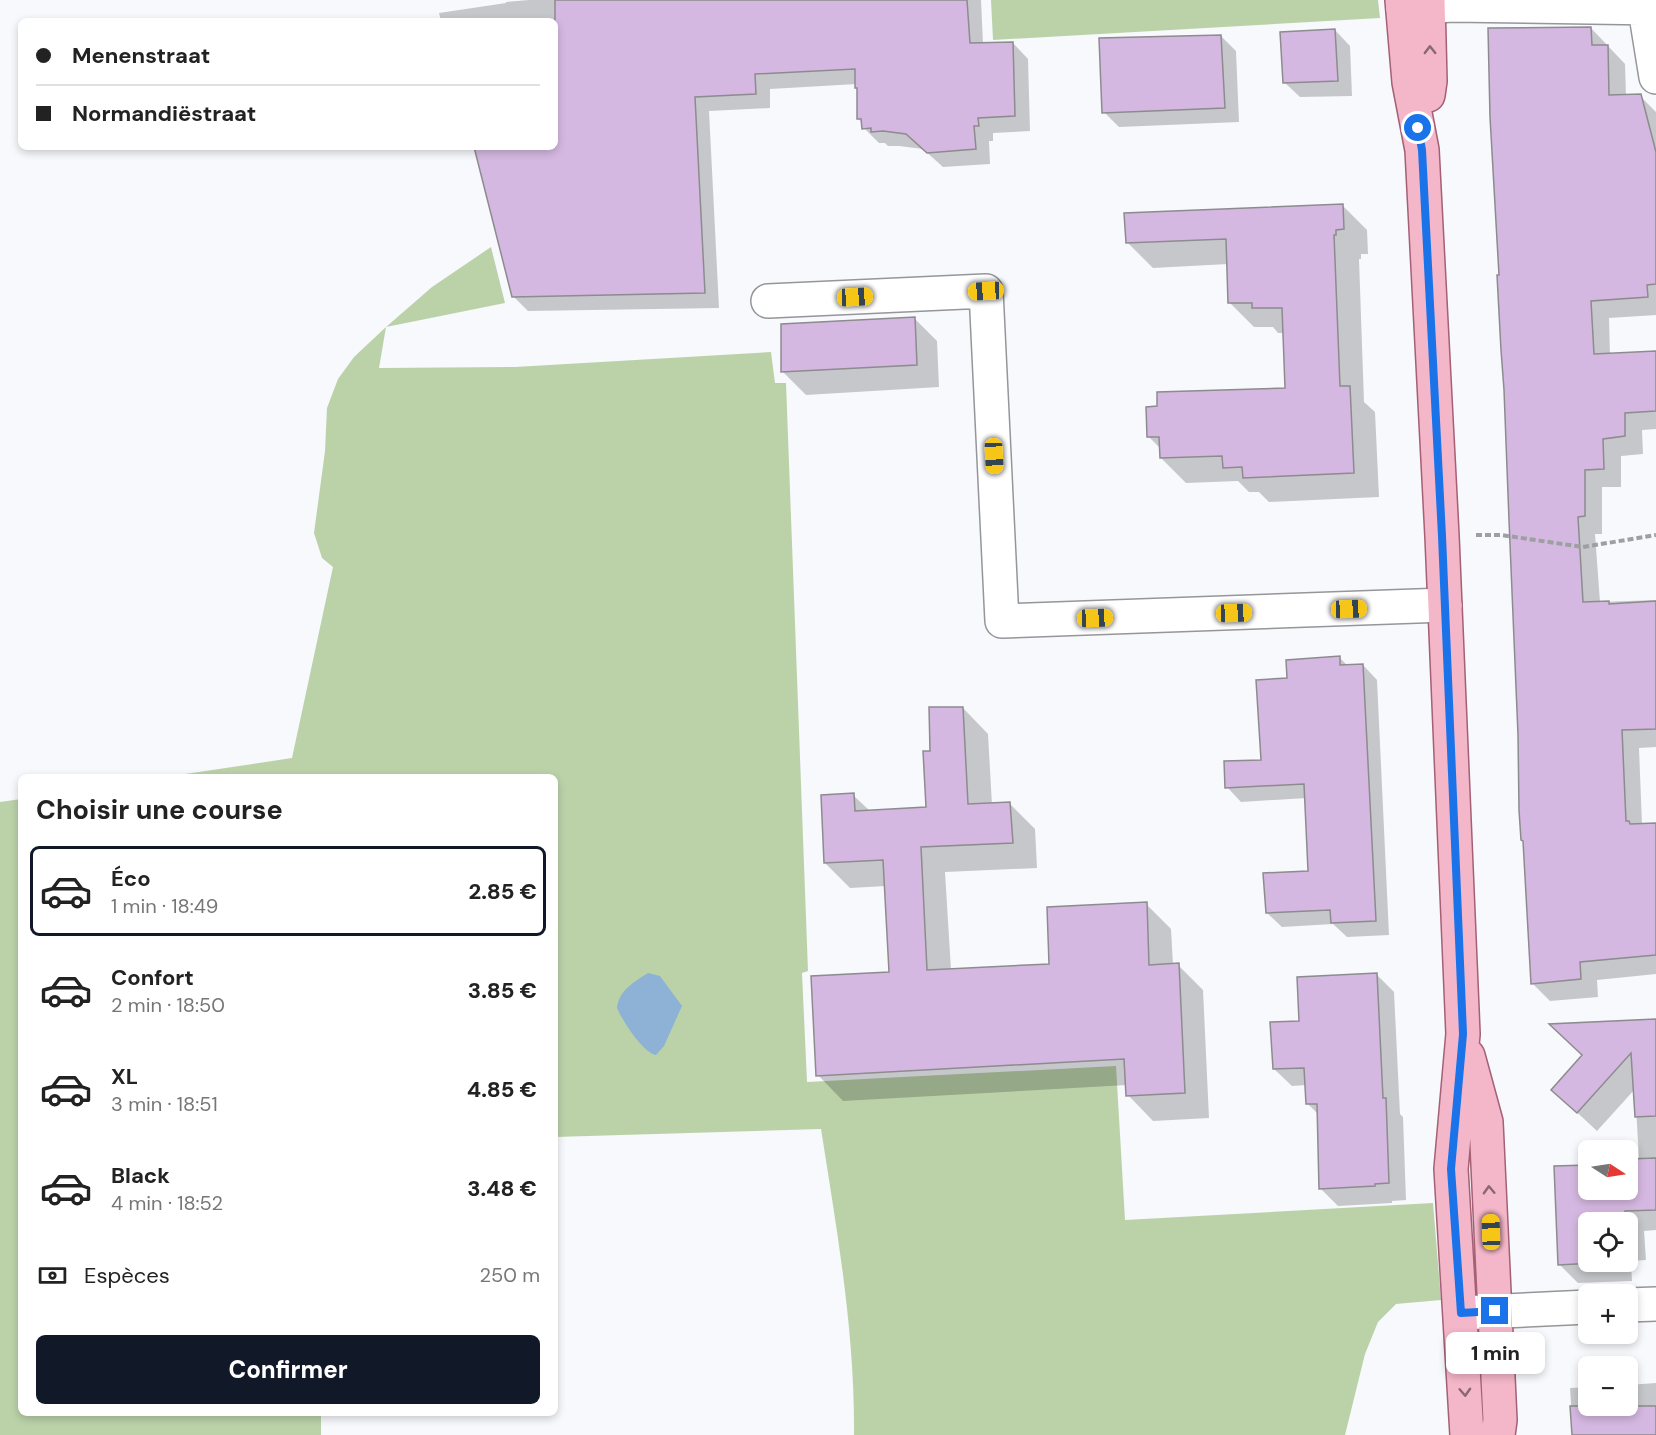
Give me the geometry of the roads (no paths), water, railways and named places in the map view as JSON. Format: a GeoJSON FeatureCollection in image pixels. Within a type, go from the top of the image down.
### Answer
{"type":"FeatureCollection","features":[{"type":"Feature","properties":{"kind":"main road"},"geometry":{"type":"LineString","coordinates":[[1416,4],[1409,82],[1422,150],[1442,536],[1463,1034],[1451,1169],[1467,1435]]}},
{"type":"Feature","properties":{"kind":"main road"},"geometry":{"type":"LineString","coordinates":[[1463,1034],[1486,1122],[1500,1420],[1498,1435]]}},
{"type":"Feature","properties":{"kind":"street"},"geometry":{"type":"LineString","coordinates":[[1416,4],[1651,8],[1656,77]]}},
{"type":"Feature","properties":{"kind":"street"},"geometry":{"type":"LineString","coordinates":[[768,301],[986,291],[1002,621],[1445,605]]}},
{"type":"Feature","properties":{"kind":"street"},"geometry":{"type":"LineString","coordinates":[[1638,1305],[1656,1304]]}},
{"type":"Feature","properties":{"kind":"street"},"geometry":{"type":"LineString","coordinates":[[1461,1313],[1578,1307]]}},
{"type":"Feature","properties":{"kind":"water"},"geometry":{"type":"Polygon","coordinates":[[[648,973],[660,976],[682,1006],[664,1046],[656,1055],[639,1042],[617,1008],[624,991],[648,973]]]}}]}
